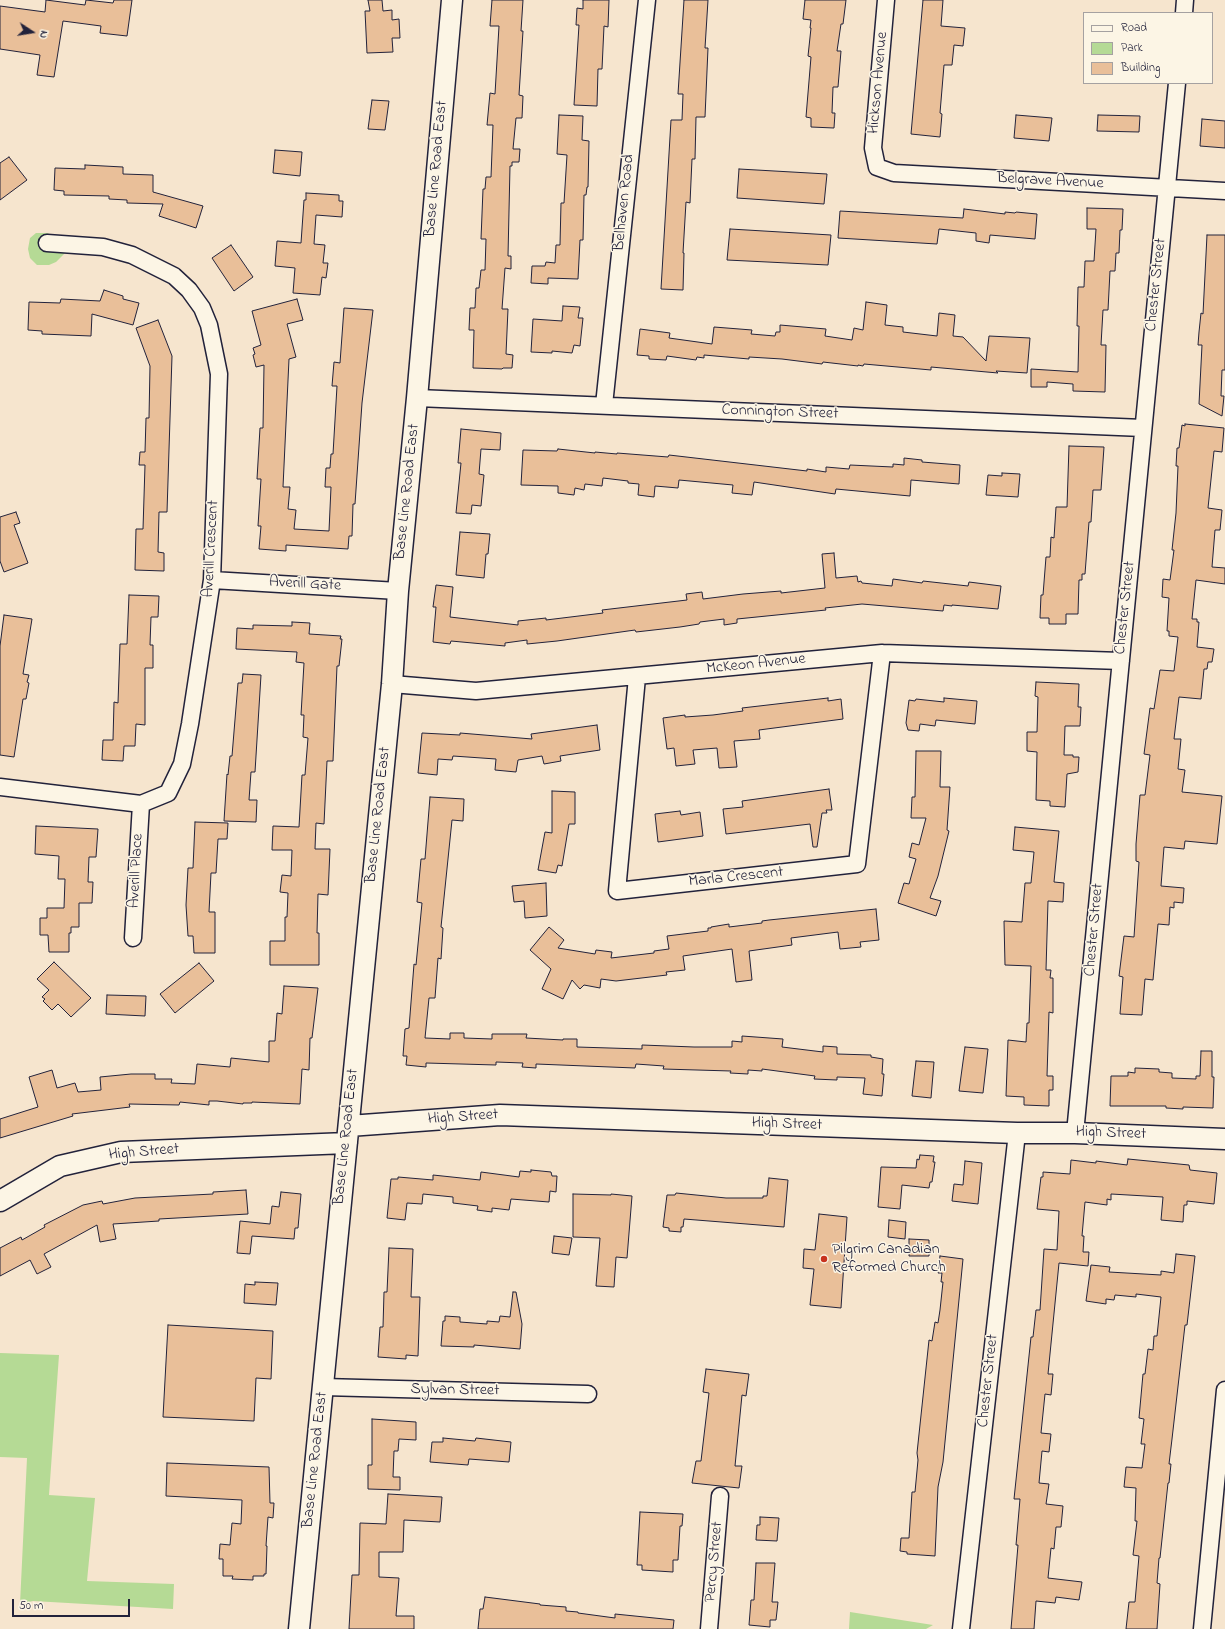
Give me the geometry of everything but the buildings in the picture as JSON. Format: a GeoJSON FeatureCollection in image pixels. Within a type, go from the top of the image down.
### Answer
{"type":"FeatureCollection","features":[{"type":"Feature","properties":{"kind":"street","name":"Base Line Road East"},"geometry":{"type":"LineString","coordinates":[[299,1629],[392,684],[398,591],[417,398],[452,0]]}},
{"type":"Feature","properties":{"kind":"street","name":"Belhaven Road"},"geometry":{"type":"LineString","coordinates":[[604,405],[647,0]]}},
{"type":"Feature","properties":{"kind":"street","name":"Hickson Avenue"},"geometry":{"type":"LineString","coordinates":[[877,167],[873,148],[886,0]]}},
{"type":"Feature","properties":{"kind":"street"},"geometry":{"type":"LineString","coordinates":[[1184,12],[1185,0]]}},
{"type":"Feature","properties":{"kind":"street","name":"Chester Street"},"geometry":{"type":"LineString","coordinates":[[1075,1132],[1177,84]]}},
{"type":"Feature","properties":{"kind":"street","name":"Belgrave Avenue"},"geometry":{"type":"LineString","coordinates":[[877,167],[894,174],[1225,191]]}},
{"type":"Feature","properties":{"kind":"street","name":"Averill Crescent"},"geometry":{"type":"LineString","coordinates":[[0,787],[141,804],[168,793],[182,764],[190,724],[212,580],[219,374],[208,325],[202,308],[189,290],[174,276],[132,255],[103,247],[46,243]]}},
{"type":"Feature","properties":{"kind":"street","name":"Connington Street"},"geometry":{"type":"LineString","coordinates":[[417,398],[1143,428]]}},
{"type":"Feature","properties":{"kind":"street","name":"Averill Gate"},"geometry":{"type":"LineString","coordinates":[[212,580],[398,591]]}},
{"type":"Feature","properties":{"kind":"street","name":"McKeon Avenue"},"geometry":{"type":"LineString","coordinates":[[392,684],[476,691],[882,653],[1120,661]]}},
{"type":"Feature","properties":{"kind":"street","name":"Marla Crescent"},"geometry":{"type":"LineString","coordinates":[[637,677],[617,891],[857,864],[882,653]]}},
{"type":"Feature","properties":{"kind":"street","name":"Averill Place"},"geometry":{"type":"LineString","coordinates":[[133,938],[141,804]]}},
{"type":"Feature","properties":{"kind":"street","name":"High Street"},"geometry":{"type":"LineString","coordinates":[[0,1201],[60,1166],[121,1152],[348,1134],[500,1115],[1017,1133],[1075,1132],[1225,1139]]}},
{"type":"Feature","properties":{"kind":"street","name":"Chester Street"},"geometry":{"type":"LineString","coordinates":[[962,1629],[1017,1133]]}},
{"type":"Feature","properties":{"kind":"street","name":"Sylvan Street"},"geometry":{"type":"LineString","coordinates":[[323,1388],[588,1394]]}},
{"type":"Feature","properties":{"kind":"street"},"geometry":{"type":"LineString","coordinates":[[1202,1629],[1225,1390]]}},
{"type":"Feature","properties":{"kind":"street","name":"Percy Street"},"geometry":{"type":"LineString","coordinates":[[709,1629],[720,1496]]}},
{"type":"Feature","properties":{"kind":"green space"},"geometry":{"type":"Polygon","coordinates":[[[36,233],[47,233],[56,237],[67,251],[56,262],[49,265],[37,265],[30,258],[28,249],[30,238],[36,233]]]}},
{"type":"Feature","properties":{"kind":"green space"},"geometry":{"type":"Polygon","coordinates":[[[0,1353],[59,1355],[49,1495],[95,1498],[87,1581],[174,1584],[173,1609],[33,1601],[20,1604],[27,1458],[0,1457],[0,1353]]]}},
{"type":"Feature","properties":{"kind":"green space"},"geometry":{"type":"Polygon","coordinates":[[[850,1612],[933,1625],[926,1629],[849,1629],[850,1612]]]}},
{"type":"Feature","properties":{"kind":"place","name":"Pilgrim Canadian Reformed Church"},"geometry":{"type":"Point","coordinates":[824,1259]}}]}
